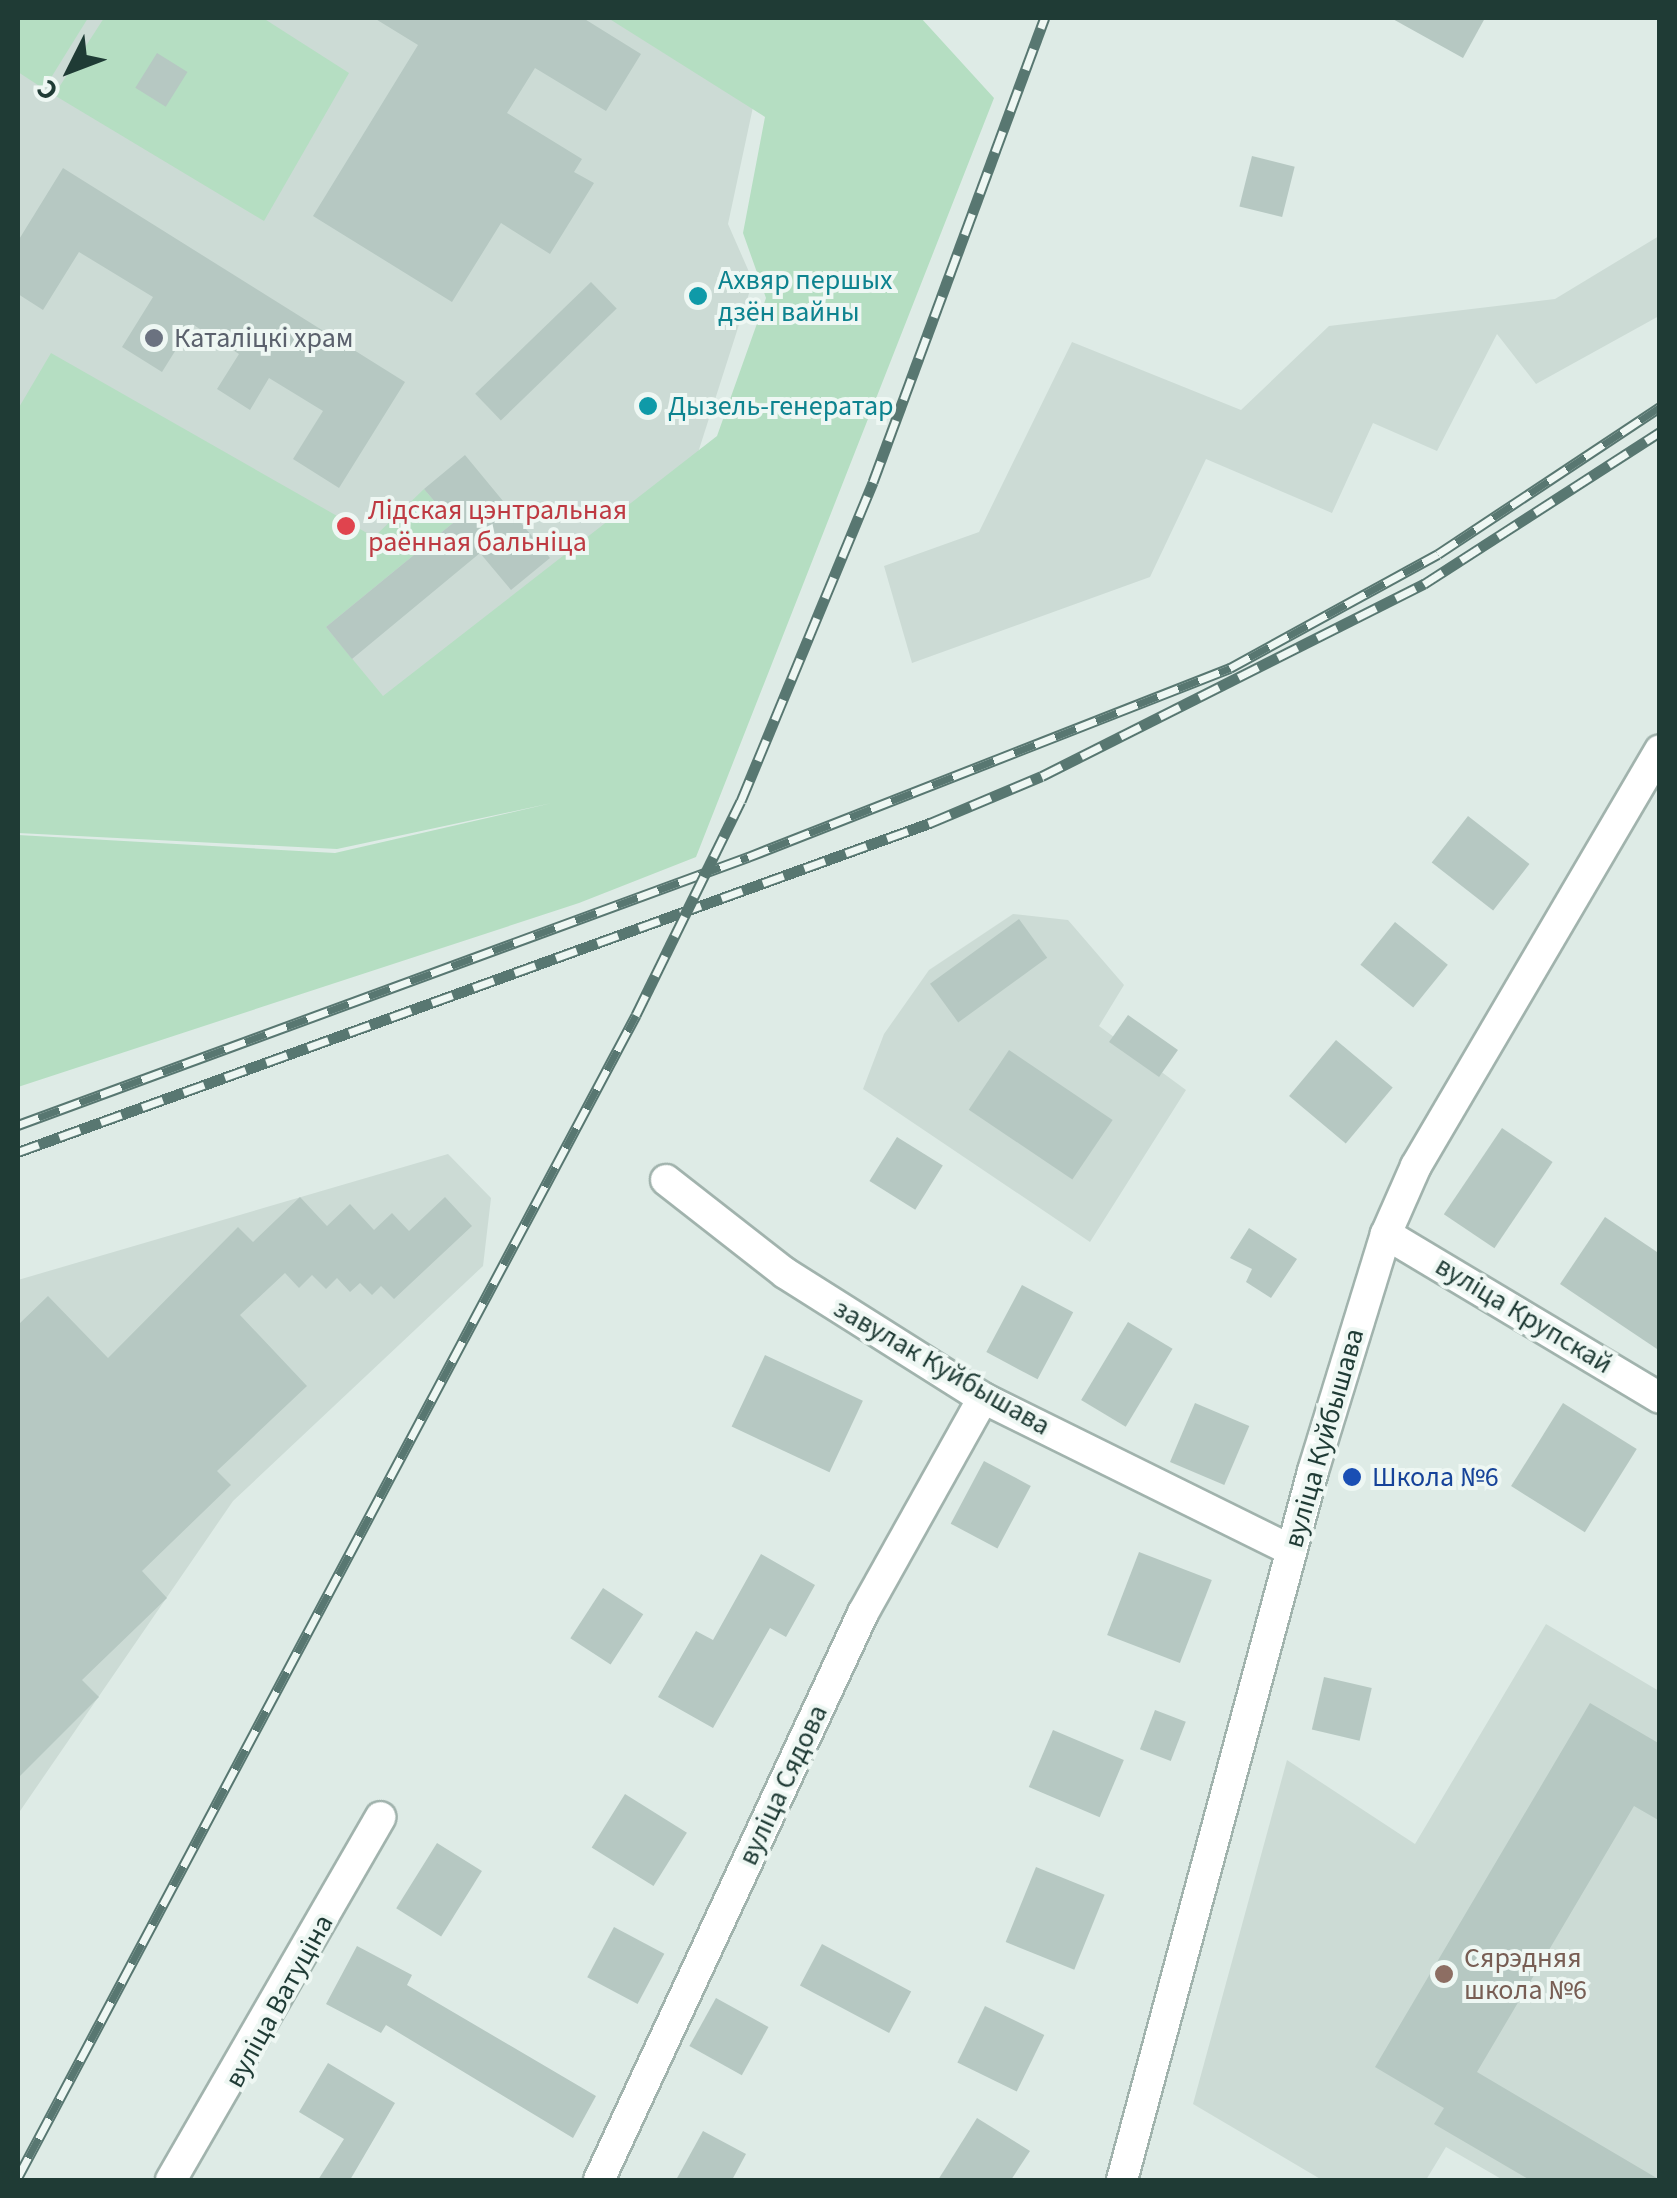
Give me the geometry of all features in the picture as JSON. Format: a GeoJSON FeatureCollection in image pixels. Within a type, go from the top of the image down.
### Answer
{"type":"FeatureCollection","features":[{"type":"Feature","properties":{"kind":"street","name":"вуліца Куйбышава"},"geometry":{"type":"LineString","coordinates":[[1122,2180],[1291,1550],[1386,1234],[1416,1166],[1660,750]]}},
{"type":"Feature","properties":{"kind":"street","name":"завулак Куйбышава"},"geometry":{"type":"LineString","coordinates":[[666,1180],[785,1273],[983,1398],[1291,1550]]}},
{"type":"Feature","properties":{"kind":"street","name":"вуліца Крупскай"},"geometry":{"type":"LineString","coordinates":[[1386,1234],[1660,1398]]}},
{"type":"Feature","properties":{"kind":"street","name":"вуліца Сядова"},"geometry":{"type":"LineString","coordinates":[[599,2180],[863,1613],[983,1398]]}},
{"type":"Feature","properties":{"kind":"street","name":"вуліца Ватуціна"},"geometry":{"type":"LineString","coordinates":[[171,2180],[381,1818]]}},
{"type":"Feature","properties":{"kind":"shaded area","name":"Лідская цэнтральная раённая бальніца"},"geometry":{"type":"Polygon","coordinates":[[[18,18],[772,18],[728,224],[753,281],[596,771],[18,822],[18,18]]]}},
{"type":"Feature","properties":{"kind":"shaded area"},"geometry":{"type":"Polygon","coordinates":[[[1659,236],[1659,316],[1536,384],[1497,334],[1437,451],[1373,423],[1332,513],[1206,459],[1150,577],[912,663],[884,566],[979,532],[1072,342],[1241,410],[1329,326],[1555,299],[1659,236]]]}},
{"type":"Feature","properties":{"kind":"shaded area"},"geometry":{"type":"Polygon","coordinates":[[[1013,914],[1068,920],[1124,985],[1099,1026],[1186,1090],[1090,1242],[863,1089],[884,1034],[929,970],[1013,914]]]}},
{"type":"Feature","properties":{"kind":"shaded area"},"geometry":{"type":"Polygon","coordinates":[[[448,1154],[491,1198],[483,1266],[233,1501],[18,1814],[18,1280],[448,1154]]]}},
{"type":"Feature","properties":{"kind":"shaded area","name":"Сярэдняя школа №6"},"geometry":{"type":"Polygon","coordinates":[[[1546,1624],[1659,1691],[1659,2180],[1503,2180],[1446,2147],[1426,2180],[1322,2180],[1193,2104],[1287,1760],[1415,1844],[1546,1624]]]}},
{"type":"Feature","properties":{"kind":"green space"},"geometry":{"type":"Polygon","coordinates":[[[18,18],[88,18],[44,89],[18,72],[18,18]]]}},
{"type":"Feature","properties":{"kind":"green space"},"geometry":{"type":"Polygon","coordinates":[[[104,18],[263,18],[349,73],[264,221],[54,95],[104,18]]]}},
{"type":"Feature","properties":{"kind":"green space"},"geometry":{"type":"Polygon","coordinates":[[[608,18],[921,18],[994,98],[696,857],[579,903],[18,1087],[18,835],[335,853],[552,803],[337,849],[18,833],[18,409],[51,353],[374,537],[424,489],[453,523],[326,627],[383,696],[717,436],[766,298],[743,233],[765,117],[608,18]]]}},
{"type":"Feature","properties":{"kind":"building"},"geometry":{"type":"Polygon","coordinates":[[[374,18],[583,18],[641,54],[606,111],[535,68],[507,113],[582,159],[574,172],[594,183],[550,254],[501,223],[452,302],[313,216],[418,45],[374,18]]]}},
{"type":"Feature","properties":{"kind":"building"},"geometry":{"type":"Polygon","coordinates":[[[1391,18],[1485,18],[1463,58],[1391,18]]]}},
{"type":"Feature","properties":{"kind":"building"},"geometry":{"type":"Polygon","coordinates":[[[157,53],[188,72],[166,107],[135,88],[157,53]]]}},
{"type":"Feature","properties":{"kind":"building"},"geometry":{"type":"Polygon","coordinates":[[[1252,156],[1295,167],[1282,217],[1239,206],[1252,156]]]}},
{"type":"Feature","properties":{"kind":"building"},"geometry":{"type":"Polygon","coordinates":[[[63,168],[405,382],[339,488],[293,459],[323,411],[269,378],[250,410],[217,389],[239,354],[192,324],[162,372],[122,347],[153,297],[79,252],[43,310],[18,294],[18,241],[63,168]]]}},
{"type":"Feature","properties":{"kind":"building"},"geometry":{"type":"Polygon","coordinates":[[[591,282],[617,309],[501,420],[475,394],[591,282]]]}},
{"type":"Feature","properties":{"kind":"building"},"geometry":{"type":"Polygon","coordinates":[[[465,455],[550,558],[511,590],[480,553],[352,659],[326,627],[453,523],[424,489],[465,455]]]}},
{"type":"Feature","properties":{"kind":"building"},"geometry":{"type":"Polygon","coordinates":[[[1468,816],[1529,864],[1493,911],[1432,862],[1468,816]]]}},
{"type":"Feature","properties":{"kind":"building"},"geometry":{"type":"Polygon","coordinates":[[[1019,919],[1047,958],[958,1022],[930,984],[1019,919]]]}},
{"type":"Feature","properties":{"kind":"building"},"geometry":{"type":"Polygon","coordinates":[[[1395,922],[1448,965],[1413,1008],[1360,965],[1395,922]]]}},
{"type":"Feature","properties":{"kind":"building"},"geometry":{"type":"Polygon","coordinates":[[[1128,1015],[1178,1050],[1159,1077],[1109,1042],[1128,1015]]]}},
{"type":"Feature","properties":{"kind":"building"},"geometry":{"type":"Polygon","coordinates":[[[1336,1040],[1393,1088],[1346,1143],[1289,1096],[1336,1040]]]}},
{"type":"Feature","properties":{"kind":"building"},"geometry":{"type":"Polygon","coordinates":[[[1009,1050],[1113,1120],[1072,1180],[969,1110],[1009,1050]]]}},
{"type":"Feature","properties":{"kind":"building"},"geometry":{"type":"Polygon","coordinates":[[[1502,1128],[1553,1162],[1494,1248],[1444,1214],[1502,1128]]]}},
{"type":"Feature","properties":{"kind":"building"},"geometry":{"type":"Polygon","coordinates":[[[897,1137],[943,1166],[915,1210],[869,1181],[897,1137]]]}},
{"type":"Feature","properties":{"kind":"building"},"geometry":{"type":"Polygon","coordinates":[[[300,1197],[327,1226],[350,1204],[374,1230],[392,1213],[409,1231],[445,1197],[472,1226],[394,1299],[381,1286],[372,1295],[360,1283],[350,1292],[337,1278],[326,1289],[312,1275],[299,1288],[285,1273],[240,1315],[307,1386],[217,1471],[231,1485],[142,1571],[167,1598],[82,1680],[99,1697],[18,1778],[18,1325],[48,1296],[108,1358],[238,1227],[253,1242],[300,1197]]]}},
{"type":"Feature","properties":{"kind":"building"},"geometry":{"type":"Polygon","coordinates":[[[1605,1217],[1660,1254],[1660,1351],[1560,1284],[1605,1217]]]}},
{"type":"Feature","properties":{"kind":"building"},"geometry":{"type":"Polygon","coordinates":[[[1249,1228],[1297,1259],[1271,1298],[1246,1282],[1252,1269],[1230,1258],[1249,1228]]]}},
{"type":"Feature","properties":{"kind":"building"},"geometry":{"type":"Polygon","coordinates":[[[1022,1285],[1073,1312],[1038,1379],[986,1352],[1022,1285]]]}},
{"type":"Feature","properties":{"kind":"building"},"geometry":{"type":"Polygon","coordinates":[[[1128,1322],[1173,1349],[1126,1427],[1081,1400],[1128,1322]]]}},
{"type":"Feature","properties":{"kind":"building"},"geometry":{"type":"Polygon","coordinates":[[[765,1355],[863,1401],[829,1472],[732,1427],[765,1355]]]}},
{"type":"Feature","properties":{"kind":"building"},"geometry":{"type":"Polygon","coordinates":[[[1195,1403],[1249,1426],[1224,1485],[1170,1462],[1195,1403]]]}},
{"type":"Feature","properties":{"kind":"building"},"geometry":{"type":"Polygon","coordinates":[[[1563,1403],[1637,1449],[1585,1532],[1511,1486],[1563,1403]]]}},
{"type":"Feature","properties":{"kind":"building"},"geometry":{"type":"Polygon","coordinates":[[[984,1461],[1031,1486],[997,1549],[951,1524],[984,1461]]]}},
{"type":"Feature","properties":{"kind":"building"},"geometry":{"type":"Polygon","coordinates":[[[1139,1552],[1212,1580],[1180,1663],[1107,1635],[1139,1552]]]}},
{"type":"Feature","properties":{"kind":"building"},"geometry":{"type":"Polygon","coordinates":[[[761,1554],[815,1585],[786,1637],[770,1628],[713,1728],[658,1697],[696,1631],[713,1640],[761,1554]]]}},
{"type":"Feature","properties":{"kind":"building"},"geometry":{"type":"Polygon","coordinates":[[[603,1588],[643,1614],[611,1664],[570,1638],[603,1588]]]}},
{"type":"Feature","properties":{"kind":"building"},"geometry":{"type":"Polygon","coordinates":[[[1324,1677],[1372,1688],[1360,1741],[1312,1730],[1324,1677]]]}},
{"type":"Feature","properties":{"kind":"building"},"geometry":{"type":"Polygon","coordinates":[[[1590,1703],[1660,1744],[1660,1821],[1634,1806],[1477,2072],[1660,2180],[1530,2180],[1434,2124],[1444,2108],[1375,2067],[1590,1703]]]}},
{"type":"Feature","properties":{"kind":"building"},"geometry":{"type":"Polygon","coordinates":[[[1155,1710],[1186,1722],[1171,1761],[1140,1749],[1155,1710]]]}},
{"type":"Feature","properties":{"kind":"building"},"geometry":{"type":"Polygon","coordinates":[[[1053,1730],[1124,1760],[1100,1817],[1029,1787],[1053,1730]]]}},
{"type":"Feature","properties":{"kind":"building"},"geometry":{"type":"Polygon","coordinates":[[[625,1794],[687,1833],[654,1886],[592,1847],[625,1794]]]}},
{"type":"Feature","properties":{"kind":"building"},"geometry":{"type":"Polygon","coordinates":[[[437,1843],[482,1871],[441,1936],[396,1908],[437,1843]]]}},
{"type":"Feature","properties":{"kind":"building"},"geometry":{"type":"Polygon","coordinates":[[[1036,1867],[1105,1895],[1074,1970],[1006,1942],[1036,1867]]]}},
{"type":"Feature","properties":{"kind":"building"},"geometry":{"type":"Polygon","coordinates":[[[614,1927],[664,1954],[638,2004],[587,1977],[614,1927]]]}},
{"type":"Feature","properties":{"kind":"building"},"geometry":{"type":"Polygon","coordinates":[[[822,1944],[911,1991],[889,2033],[800,1985],[822,1944]]]}},
{"type":"Feature","properties":{"kind":"building"},"geometry":{"type":"Polygon","coordinates":[[[357,1946],[412,1975],[407,1985],[596,2096],[573,2138],[386,2025],[381,2033],[326,2004],[357,1946]]]}},
{"type":"Feature","properties":{"kind":"building"},"geometry":{"type":"Polygon","coordinates":[[[716,1998],[768,2027],[742,2075],[689,2046],[716,1998]]]}},
{"type":"Feature","properties":{"kind":"building"},"geometry":{"type":"Polygon","coordinates":[[[985,2006],[1044,2035],[1017,2092],[957,2063],[985,2006]]]}},
{"type":"Feature","properties":{"kind":"building"},"geometry":{"type":"Polygon","coordinates":[[[328,2063],[395,2103],[350,2180],[318,2180],[344,2139],[299,2112],[328,2063]]]}},
{"type":"Feature","properties":{"kind":"building"},"geometry":{"type":"Polygon","coordinates":[[[977,2118],[1030,2151],[1011,2180],[938,2180],[977,2118]]]}},
{"type":"Feature","properties":{"kind":"building"},"geometry":{"type":"Polygon","coordinates":[[[703,2131],[746,2154],[732,2180],[676,2180],[703,2131]]]}},
{"type":"Feature","properties":{"kind":"railway"},"geometry":{"type":"LineString","coordinates":[[18,2177],[636,1015],[741,801],[873,482],[1045,18]]}},
{"type":"Feature","properties":{"kind":"railway"},"geometry":{"type":"LineString","coordinates":[[18,1125],[748,857],[1230,668],[1438,554],[1660,407]]}},
{"type":"Feature","properties":{"kind":"railway"},"geometry":{"type":"LineString","coordinates":[[18,1152],[930,823],[1042,776],[1424,584],[1660,432]]}},
{"type":"Feature","properties":{"kind":"place","name":"Ахвяр першых дзён вайны"},"geometry":{"type":"Point","coordinates":[698,296]}},
{"type":"Feature","properties":{"kind":"place","name":"Каталіцкі храм"},"geometry":{"type":"Point","coordinates":[154,338]}},
{"type":"Feature","properties":{"kind":"place","name":"Дызель-генератар"},"geometry":{"type":"Point","coordinates":[648,406]}},
{"type":"Feature","properties":{"kind":"place","name":"Лідская цэнтральная раённая бальніца"},"geometry":{"type":"Point","coordinates":[346,526]}},
{"type":"Feature","properties":{"kind":"place","name":"Школа №6"},"geometry":{"type":"Point","coordinates":[1352,1477]}},
{"type":"Feature","properties":{"kind":"place","name":"Сярэдняя школа №6"},"geometry":{"type":"Point","coordinates":[1444,1974]}}]}
